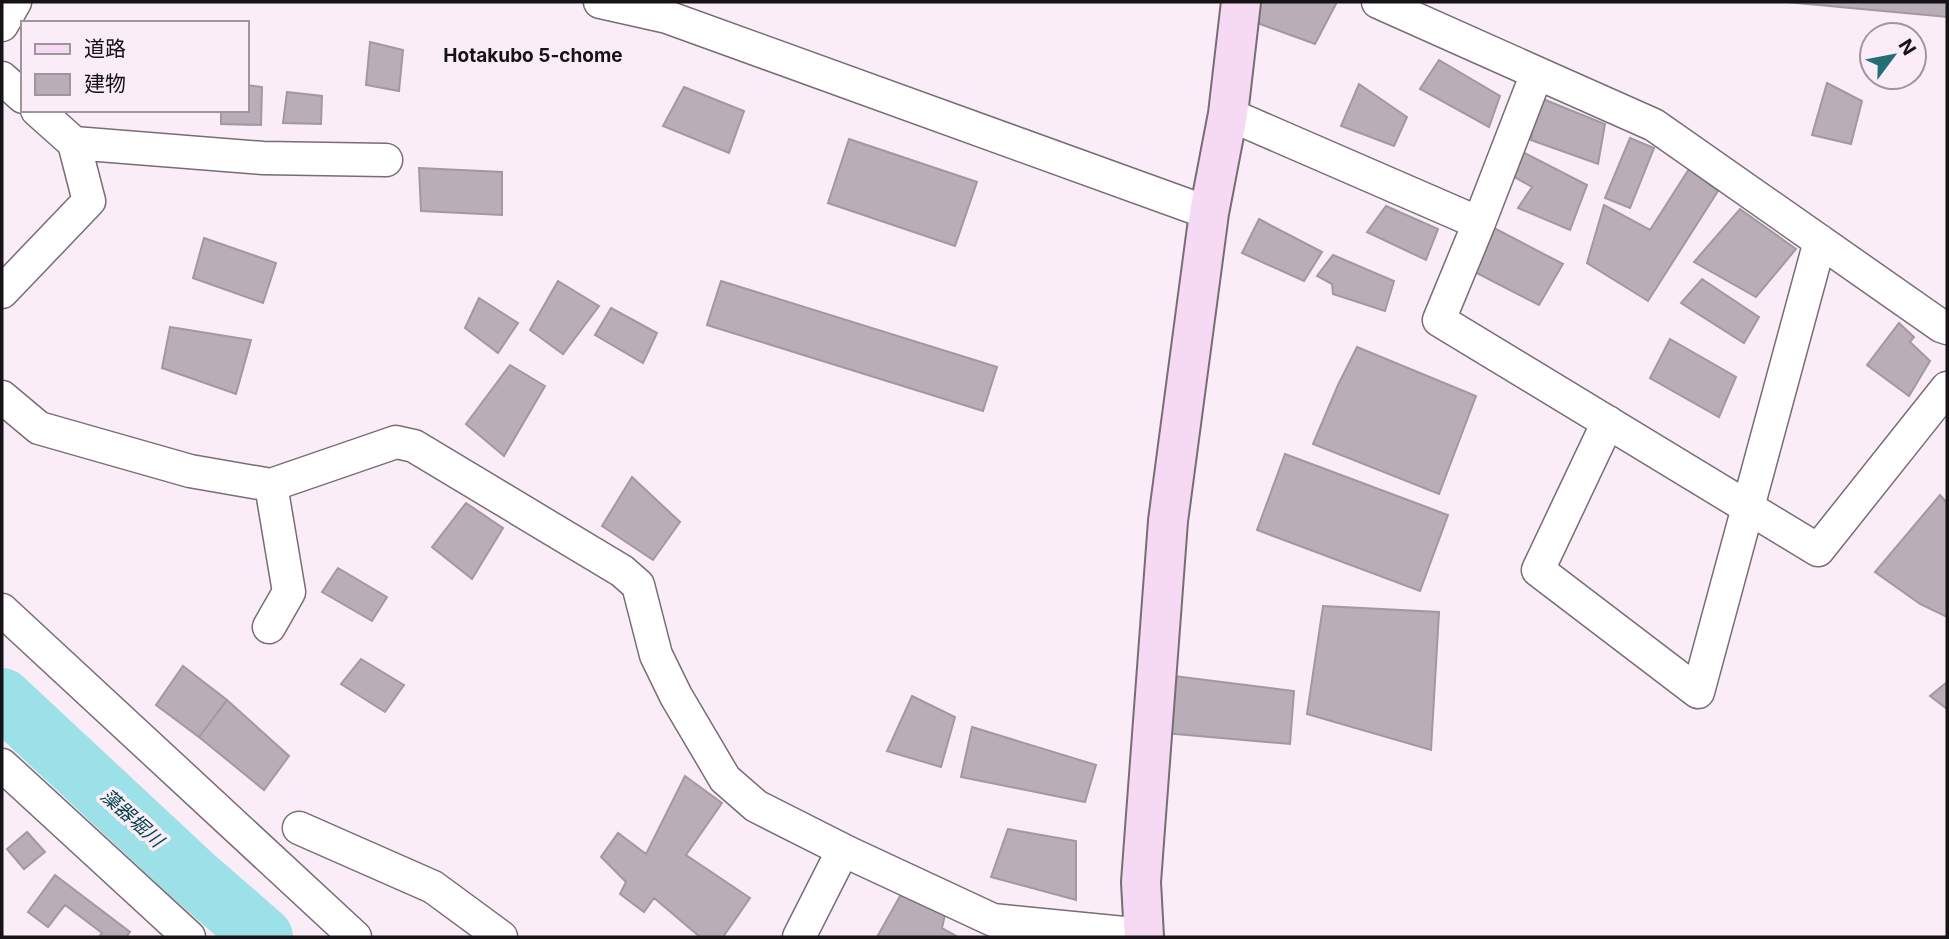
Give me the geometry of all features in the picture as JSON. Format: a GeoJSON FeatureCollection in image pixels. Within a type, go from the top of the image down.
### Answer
{"type":"FeatureCollection","features":[{"type":"Feature","properties":{"kind":"street"},"geometry":{"type":"LineString","coordinates":[[2,25],[15,2]]}},
{"type":"Feature","properties":{"kind":"street"},"geometry":{"type":"LineString","coordinates":[[600,2],[667,17],[1209,213]]}},
{"type":"Feature","properties":{"kind":"street"},"geometry":{"type":"LineString","coordinates":[[2,397],[39,428],[190,471],[271,485],[396,443],[414,446],[622,571],[638,585],[656,655],[676,696],[725,779],[756,806],[993,920],[1144,936],[1142,882],[1168,521],[1209,213],[1228,114],[1241,2]]}},
{"type":"Feature","properties":{"kind":"street"},"geometry":{"type":"LineString","coordinates":[[1378,2],[1654,125],[1820,241],[1945,334]]}},
{"type":"Feature","properties":{"kind":"street"},"geometry":{"type":"LineString","coordinates":[[1537,73],[1439,320],[1818,550],[1947,388]]}},
{"type":"Feature","properties":{"kind":"street"},"geometry":{"type":"LineString","coordinates":[[2,78],[21,95]]}},
{"type":"Feature","properties":{"kind":"street"},"geometry":{"type":"LineString","coordinates":[[2,292],[89,201],[74,143],[39,112]]}},
{"type":"Feature","properties":{"kind":"street"},"geometry":{"type":"LineString","coordinates":[[1228,114],[1479,223]]}},
{"type":"Feature","properties":{"kind":"street"},"geometry":{"type":"LineString","coordinates":[[74,143],[263,158],[386,160]]}},
{"type":"Feature","properties":{"kind":"street"},"geometry":{"type":"LineString","coordinates":[[1608,422],[1538,570],[1699,692],[1820,241]]}},
{"type":"Feature","properties":{"kind":"street"},"geometry":{"type":"LineString","coordinates":[[268,626],[289,593],[271,485]]}},
{"type":"Feature","properties":{"kind":"street"},"geometry":{"type":"LineString","coordinates":[[2,610],[355,937]]}},
{"type":"Feature","properties":{"kind":"street"},"geometry":{"type":"LineString","coordinates":[[2,765],[189,937]]}},
{"type":"Feature","properties":{"kind":"street"},"geometry":{"type":"LineString","coordinates":[[299,828],[433,887],[501,937]]}},
{"type":"Feature","properties":{"kind":"street"},"geometry":{"type":"LineString","coordinates":[[799,937],[843,850]]}},
{"type":"Feature","properties":{"kind":"building"},"geometry":{"type":"Polygon","coordinates":[[[1257,2],[1337,2],[1315,44],[1249,20],[1257,2]]]}},
{"type":"Feature","properties":{"kind":"building"},"geometry":{"type":"Polygon","coordinates":[[[1786,2],[1947,2],[1947,17],[1786,2]]]}},
{"type":"Feature","properties":{"kind":"building"},"geometry":{"type":"Polygon","coordinates":[[[370,42],[403,50],[399,91],[366,85],[370,42]]]}},
{"type":"Feature","properties":{"kind":"building"},"geometry":{"type":"Polygon","coordinates":[[[1439,60],[1500,96],[1489,127],[1420,89],[1439,60]]]}},
{"type":"Feature","properties":{"kind":"building"},"geometry":{"type":"Polygon","coordinates":[[[1827,83],[1862,101],[1851,144],[1812,135],[1827,83]]]}},
{"type":"Feature","properties":{"kind":"building"},"geometry":{"type":"Polygon","coordinates":[[[1359,84],[1407,117],[1394,146],[1341,126],[1359,84]]]}},
{"type":"Feature","properties":{"kind":"building"},"geometry":{"type":"Polygon","coordinates":[[[248,85],[262,87],[261,125],[221,124],[221,112],[248,112],[248,85]]]}},
{"type":"Feature","properties":{"kind":"building"},"geometry":{"type":"Polygon","coordinates":[[[684,87],[744,111],[729,153],[663,126],[684,87]]]}},
{"type":"Feature","properties":{"kind":"building"},"geometry":{"type":"Polygon","coordinates":[[[287,92],[322,96],[321,124],[283,123],[287,92]]]}},
{"type":"Feature","properties":{"kind":"building"},"geometry":{"type":"Polygon","coordinates":[[[1543,99],[1605,124],[1598,164],[1531,140],[1535,117],[1543,99]]]}},
{"type":"Feature","properties":{"kind":"building"},"geometry":{"type":"Polygon","coordinates":[[[1630,138],[1654,148],[1630,208],[1605,198],[1630,138]]]}},
{"type":"Feature","properties":{"kind":"building"},"geometry":{"type":"Polygon","coordinates":[[[849,139],[977,182],[955,246],[828,203],[849,139]]]}},
{"type":"Feature","properties":{"kind":"building"},"geometry":{"type":"Polygon","coordinates":[[[1521,151],[1587,185],[1570,230],[1518,208],[1532,187],[1511,175],[1521,151]]]}},
{"type":"Feature","properties":{"kind":"building"},"geometry":{"type":"Polygon","coordinates":[[[419,168],[502,172],[502,215],[421,211],[419,168]]]}},
{"type":"Feature","properties":{"kind":"building"},"geometry":{"type":"Polygon","coordinates":[[[1689,169],[1718,191],[1648,301],[1587,263],[1604,205],[1650,230],[1689,169]]]}},
{"type":"Feature","properties":{"kind":"building"},"geometry":{"type":"Polygon","coordinates":[[[1386,206],[1438,229],[1426,260],[1367,232],[1386,206]]]}},
{"type":"Feature","properties":{"kind":"building"},"geometry":{"type":"Polygon","coordinates":[[[1740,209],[1796,249],[1756,297],[1694,262],[1740,209]]]}},
{"type":"Feature","properties":{"kind":"building"},"geometry":{"type":"Polygon","coordinates":[[[1259,219],[1322,252],[1304,281],[1242,253],[1259,219]]]}},
{"type":"Feature","properties":{"kind":"building"},"geometry":{"type":"Polygon","coordinates":[[[1494,228],[1563,264],[1539,305],[1469,269],[1494,228]]]}},
{"type":"Feature","properties":{"kind":"building"},"geometry":{"type":"Polygon","coordinates":[[[204,238],[276,263],[263,303],[193,278],[204,238]]]}},
{"type":"Feature","properties":{"kind":"building"},"geometry":{"type":"Polygon","coordinates":[[[1333,255],[1394,281],[1385,311],[1333,294],[1332,284],[1317,276],[1333,255]]]}},
{"type":"Feature","properties":{"kind":"building"},"geometry":{"type":"Polygon","coordinates":[[[1702,279],[1759,317],[1744,343],[1681,303],[1702,279]]]}},
{"type":"Feature","properties":{"kind":"building"},"geometry":{"type":"Polygon","coordinates":[[[558,281],[599,306],[563,354],[530,330],[558,281]]]}},
{"type":"Feature","properties":{"kind":"building"},"geometry":{"type":"Polygon","coordinates":[[[721,281],[997,367],[983,411],[707,325],[721,281]]]}},
{"type":"Feature","properties":{"kind":"building"},"geometry":{"type":"Polygon","coordinates":[[[479,298],[518,323],[498,353],[465,328],[479,298]]]}},
{"type":"Feature","properties":{"kind":"building"},"geometry":{"type":"Polygon","coordinates":[[[611,308],[657,333],[643,363],[595,335],[611,308]]]}},
{"type":"Feature","properties":{"kind":"building"},"geometry":{"type":"Polygon","coordinates":[[[1899,323],[1914,337],[1910,342],[1930,361],[1909,396],[1867,365],[1899,323]]]}},
{"type":"Feature","properties":{"kind":"building"},"geometry":{"type":"Polygon","coordinates":[[[170,327],[251,340],[236,394],[162,368],[170,327]]]}},
{"type":"Feature","properties":{"kind":"building"},"geometry":{"type":"Polygon","coordinates":[[[1670,339],[1736,377],[1719,417],[1650,378],[1670,339]]]}},
{"type":"Feature","properties":{"kind":"building"},"geometry":{"type":"Polygon","coordinates":[[[1357,347],[1476,396],[1439,494],[1313,444],[1357,347]]]}},
{"type":"Feature","properties":{"kind":"building"},"geometry":{"type":"Polygon","coordinates":[[[510,365],[545,386],[504,456],[466,424],[510,365]]]}},
{"type":"Feature","properties":{"kind":"building"},"geometry":{"type":"Polygon","coordinates":[[[1285,454],[1448,515],[1420,591],[1257,530],[1285,454]]]}},
{"type":"Feature","properties":{"kind":"building"},"geometry":{"type":"Polygon","coordinates":[[[632,477],[680,522],[653,560],[602,526],[632,477]]]}},
{"type":"Feature","properties":{"kind":"building"},"geometry":{"type":"Polygon","coordinates":[[[1940,495],[1947,503],[1947,617],[1920,604],[1875,572],[1940,495]]]}},
{"type":"Feature","properties":{"kind":"building"},"geometry":{"type":"Polygon","coordinates":[[[466,503],[503,528],[472,579],[432,547],[466,503]]]}},
{"type":"Feature","properties":{"kind":"building"},"geometry":{"type":"Polygon","coordinates":[[[338,568],[387,597],[372,621],[322,592],[338,568]]]}},
{"type":"Feature","properties":{"kind":"building"},"geometry":{"type":"Polygon","coordinates":[[[1323,606],[1439,612],[1431,750],[1307,714],[1323,606]]]}},
{"type":"Feature","properties":{"kind":"building"},"geometry":{"type":"Polygon","coordinates":[[[361,659],[404,685],[385,712],[341,684],[361,659]]]}},
{"type":"Feature","properties":{"kind":"building"},"geometry":{"type":"Polygon","coordinates":[[[183,666],[227,700],[199,737],[156,705],[183,666]]]}},
{"type":"Feature","properties":{"kind":"building"},"geometry":{"type":"Polygon","coordinates":[[[1166,675],[1294,691],[1290,744],[1165,733],[1166,675]]]}},
{"type":"Feature","properties":{"kind":"building"},"geometry":{"type":"Polygon","coordinates":[[[1947,682],[1947,709],[1930,696],[1947,682]]]}},
{"type":"Feature","properties":{"kind":"building"},"geometry":{"type":"Polygon","coordinates":[[[912,696],[955,717],[941,767],[887,751],[912,696]]]}},
{"type":"Feature","properties":{"kind":"building"},"geometry":{"type":"Polygon","coordinates":[[[227,700],[289,756],[264,790],[199,737],[227,700]]]}},
{"type":"Feature","properties":{"kind":"building"},"geometry":{"type":"Polygon","coordinates":[[[972,727],[1096,765],[1085,802],[961,777],[972,727]]]}},
{"type":"Feature","properties":{"kind":"building"},"geometry":{"type":"Polygon","coordinates":[[[685,776],[722,803],[686,855],[750,898],[723,937],[700,937],[654,898],[644,912],[620,894],[626,882],[601,857],[618,833],[646,854],[685,776]]]}},
{"type":"Feature","properties":{"kind":"building"},"geometry":{"type":"Polygon","coordinates":[[[1008,829],[1076,841],[1076,900],[991,877],[1008,829]]]}},
{"type":"Feature","properties":{"kind":"building"},"geometry":{"type":"Polygon","coordinates":[[[27,832],[45,852],[24,869],[7,849],[27,832]]]}},
{"type":"Feature","properties":{"kind":"building"},"geometry":{"type":"Polygon","coordinates":[[[55,875],[130,932],[126,937],[99,937],[102,933],[65,905],[48,927],[28,912],[55,875]]]}},
{"type":"Feature","properties":{"kind":"building"},"geometry":{"type":"Polygon","coordinates":[[[904,889],[946,910],[942,928],[958,937],[877,937],[904,889]]]}},
{"type":"Feature","properties":{"kind":"waterway","name":"藻器堀川"},"geometry":{"type":"LineString","coordinates":[[2,698],[193,876],[263,937]]}},
{"type":"Feature","properties":{"kind":"district","name":"Hotakubo 5-chome"},"geometry":{"type":"Point","coordinates":[533,55]}}]}
